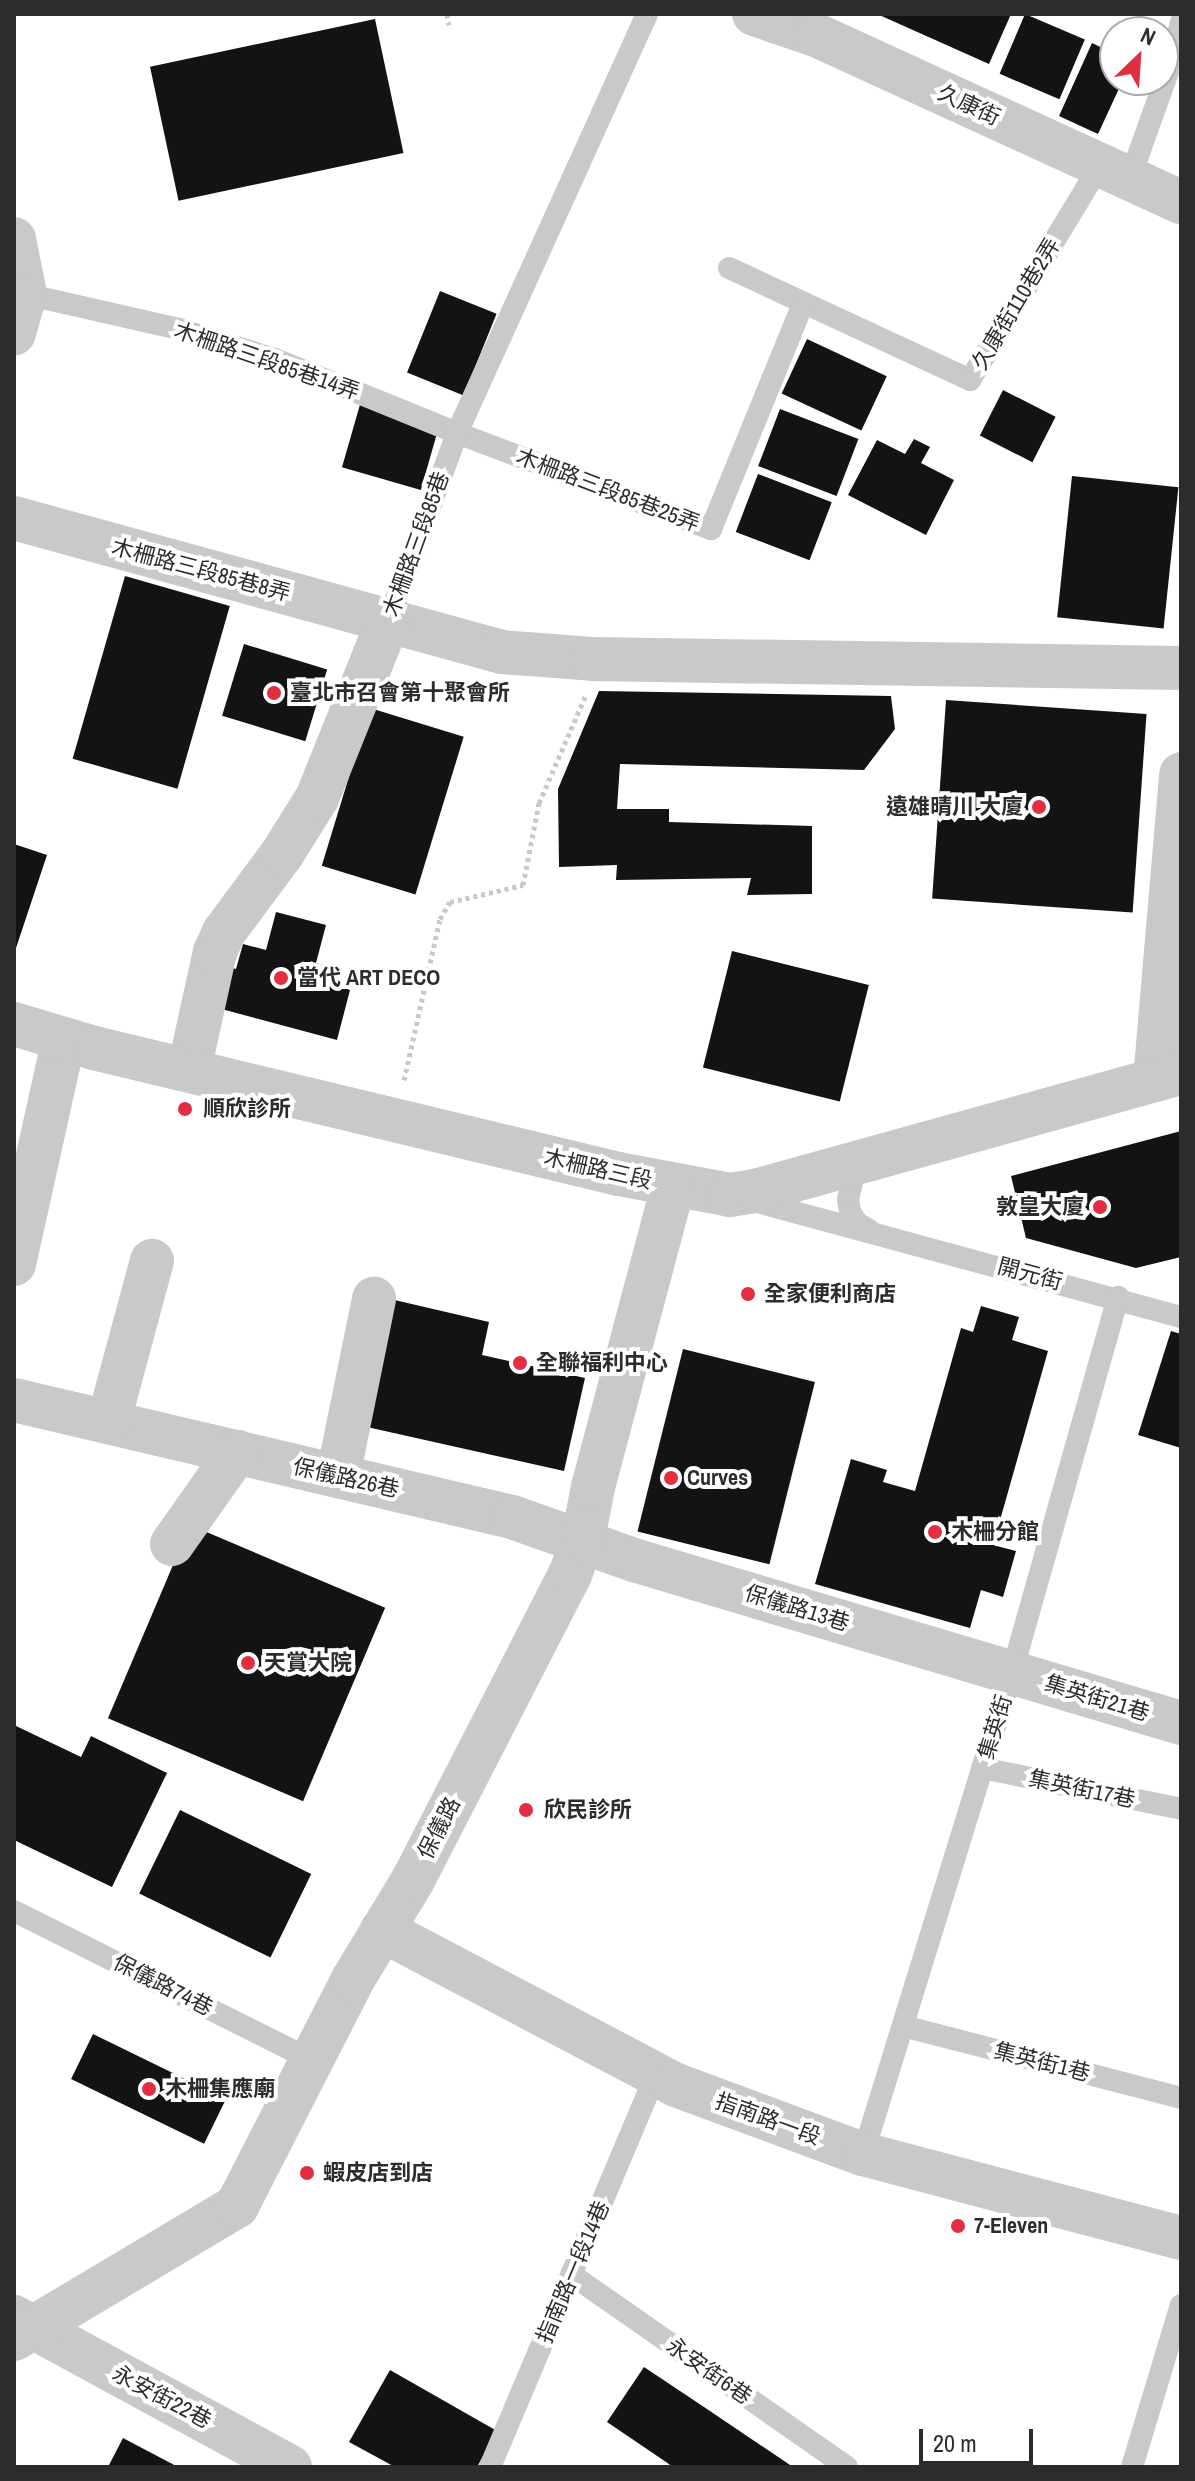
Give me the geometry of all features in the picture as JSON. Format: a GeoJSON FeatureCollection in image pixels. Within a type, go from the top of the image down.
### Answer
{"type":"FeatureCollection","features":[{"type":"Feature","properties":{"kind":"street","name":"久康街"},"geometry":{"type":"LineString","coordinates":[[754,14],[816,35],[1181,202]]}},
{"type":"Feature","properties":{"kind":"street"},"geometry":{"type":"LineString","coordinates":[[14,239],[19,314]]}},
{"type":"Feature","properties":{"kind":"street","name":"木柵路三段85巷8弄"},"geometry":{"type":"LineString","coordinates":[[14,518],[502,652],[592,659],[1181,668]]}},
{"type":"Feature","properties":{"kind":"street","name":"木柵路三段85巷"},"geometry":{"type":"LineString","coordinates":[[189,1070],[215,952],[224,932],[282,854],[317,798],[388,621]]}},
{"type":"Feature","properties":{"kind":"street"},"geometry":{"type":"LineString","coordinates":[[1168,1077],[1181,774]]}},
{"type":"Feature","properties":{"kind":"street","name":"木柵路三段"},"geometry":{"type":"LineString","coordinates":[[14,1024],[395,1120],[673,1186],[730,1195],[1168,1077]]}},
{"type":"Feature","properties":{"kind":"street"},"geometry":{"type":"LineString","coordinates":[[14,1264],[64,1039]]}},
{"type":"Feature","properties":{"kind":"street","name":"保儀路"},"geometry":{"type":"LineString","coordinates":[[20,2328],[237,2206],[553,1612],[583,1539],[593,1487],[673,1186]]}},
{"type":"Feature","properties":{"kind":"street"},"geometry":{"type":"LineString","coordinates":[[109,1420],[152,1261]]}},
{"type":"Feature","properties":{"kind":"street"},"geometry":{"type":"LineString","coordinates":[[338,1476],[374,1299]]}},
{"type":"Feature","properties":{"kind":"street","name":"保儀路26巷"},"geometry":{"type":"LineString","coordinates":[[14,1400],[512,1517],[583,1539]]}},
{"type":"Feature","properties":{"kind":"street"},"geometry":{"type":"LineString","coordinates":[[172,1544],[237,1452]]}},
{"type":"Feature","properties":{"kind":"street","name":"保儀路13巷"},"geometry":{"type":"LineString","coordinates":[[583,1539],[637,1561],[1012,1672]]}},
{"type":"Feature","properties":{"kind":"street","name":"集英街21巷"},"geometry":{"type":"LineString","coordinates":[[1012,1672],[1181,1723]]}},
{"type":"Feature","properties":{"kind":"street","name":"指南路一段"},"geometry":{"type":"LineString","coordinates":[[382,1930],[655,2076],[863,2154],[1181,2238]]}},
{"type":"Feature","properties":{"kind":"street","name":"永安街22巷"},"geometry":{"type":"LineString","coordinates":[[20,2328],[290,2467]]}},
{"type":"Feature","properties":{"kind":"lane","name":"木柵路三段85巷"},"geometry":{"type":"LineString","coordinates":[[388,621],[457,433],[647,14]]}},
{"type":"Feature","properties":{"kind":"lane"},"geometry":{"type":"LineString","coordinates":[[1115,171],[1172,61],[1181,22]]}},
{"type":"Feature","properties":{"kind":"lane","name":"久康街110巷2弄"},"geometry":{"type":"LineString","coordinates":[[729,268],[970,380],[1115,171]]}},
{"type":"Feature","properties":{"kind":"lane","name":"木柵路三段85巷25弄"},"geometry":{"type":"LineString","coordinates":[[457,433],[711,529],[803,303]]}},
{"type":"Feature","properties":{"kind":"lane","name":"木柵路三段85巷14弄"},"geometry":{"type":"LineString","coordinates":[[19,314],[179,329],[275,359],[457,433]]}},
{"type":"Feature","properties":{"kind":"lane","name":"開元街"},"geometry":{"type":"LineString","coordinates":[[857,1163],[848,1199],[850,1211],[856,1222],[877,1234]]}},
{"type":"Feature","properties":{"kind":"lane","name":"開元街"},"geometry":{"type":"LineString","coordinates":[[730,1195],[1118,1297],[1181,1317]]}},
{"type":"Feature","properties":{"kind":"lane","name":"集英街"},"geometry":{"type":"LineString","coordinates":[[863,2154],[1012,1672],[1118,1297]]}},
{"type":"Feature","properties":{"kind":"lane","name":"集英街17巷"},"geometry":{"type":"LineString","coordinates":[[982,1768],[1181,1809]]}},
{"type":"Feature","properties":{"kind":"lane","name":"保儀路74巷"},"geometry":{"type":"LineString","coordinates":[[14,1911],[312,2060]]}},
{"type":"Feature","properties":{"kind":"lane","name":"集英街1巷"},"geometry":{"type":"LineString","coordinates":[[903,2026],[1181,2098]]}},
{"type":"Feature","properties":{"kind":"lane","name":"指南路一段14巷"},"geometry":{"type":"LineString","coordinates":[[490,2467],[655,2076]]}},
{"type":"Feature","properties":{"kind":"lane","name":"永安街6巷"},"geometry":{"type":"LineString","coordinates":[[572,2275],[847,2467]]}},
{"type":"Feature","properties":{"kind":"lane"},"geometry":{"type":"LineString","coordinates":[[1132,2467],[1181,2305]]}},
{"type":"Feature","properties":{"kind":"path"},"geometry":{"type":"LineString","coordinates":[[447,14],[449,25]]}},
{"type":"Feature","properties":{"kind":"path"},"geometry":{"type":"LineString","coordinates":[[395,1120],[440,919],[450,902],[523,885],[539,803],[583,707],[592,659]]}},
{"type":"Feature","properties":{"kind":"building"},"geometry":{"type":"Polygon","coordinates":[[[877,14],[1011,14],[989,64],[877,14]]]}},
{"type":"Feature","properties":{"kind":"building"},"geometry":{"type":"Polygon","coordinates":[[[1025,14],[1085,39],[1059,99],[1000,74],[1025,14]]]}},
{"type":"Feature","properties":{"kind":"building"},"geometry":{"type":"Polygon","coordinates":[[[375,19],[403,153],[179,201],[150,67],[375,19]]]}},
{"type":"Feature","properties":{"kind":"building"},"geometry":{"type":"Polygon","coordinates":[[[1092,43],[1099,46],[1099,96],[1116,96],[1098,134],[1059,116],[1092,43]]]}},
{"type":"Feature","properties":{"kind":"building"},"geometry":{"type":"Polygon","coordinates":[[[440,291],[497,314],[464,395],[407,373],[440,291]]]}},
{"type":"Feature","properties":{"kind":"building"},"geometry":{"type":"Polygon","coordinates":[[[807,339],[887,376],[861,431],[782,393],[807,339]]]}},
{"type":"Feature","properties":{"kind":"building"},"geometry":{"type":"Polygon","coordinates":[[[1003,390],[1056,417],[1032,462],[980,435],[1003,390]]]}},
{"type":"Feature","properties":{"kind":"building"},"geometry":{"type":"Polygon","coordinates":[[[361,401],[440,424],[421,490],[342,467],[361,401]]]}},
{"type":"Feature","properties":{"kind":"building"},"geometry":{"type":"Polygon","coordinates":[[[780,409],[858,439],[837,496],[758,466],[780,409]]]}},
{"type":"Feature","properties":{"kind":"building"},"geometry":{"type":"Polygon","coordinates":[[[914,439],[930,447],[921,463],[954,480],[926,535],[848,495],[877,440],[905,454],[914,439]]]}},
{"type":"Feature","properties":{"kind":"building"},"geometry":{"type":"Polygon","coordinates":[[[758,474],[832,502],[810,560],[736,532],[758,474]]]}},
{"type":"Feature","properties":{"kind":"building"},"geometry":{"type":"Polygon","coordinates":[[[1072,476],[1178,487],[1164,628],[1057,617],[1072,476]]]}},
{"type":"Feature","properties":{"kind":"building"},"geometry":{"type":"Polygon","coordinates":[[[125,576],[230,606],[177,789],[73,759],[125,576]]]}},
{"type":"Feature","properties":{"kind":"building","name":"臺北市召會第十聚會所"},"geometry":{"type":"Polygon","coordinates":[[[244,644],[327,669],[305,741],[222,716],[244,644]]]}},
{"type":"Feature","properties":{"kind":"building"},"geometry":{"type":"Polygon","coordinates":[[[599,691],[891,696],[895,729],[864,770],[620,764],[617,809],[669,809],[669,822],[812,826],[812,894],[747,895],[751,878],[616,880],[617,865],[559,867],[558,789],[599,691]]]}},
{"type":"Feature","properties":{"kind":"building","name":"遠雄晴川 大廈"},"geometry":{"type":"Polygon","coordinates":[[[946,700],[1147,714],[1133,913],[932,899],[946,700]]]}},
{"type":"Feature","properties":{"kind":"building"},"geometry":{"type":"Polygon","coordinates":[[[370,708],[464,737],[415,894],[322,866],[370,708]]]}},
{"type":"Feature","properties":{"kind":"building"},"geometry":{"type":"Polygon","coordinates":[[[14,844],[47,855],[15,951],[14,951],[14,844]]]}},
{"type":"Feature","properties":{"kind":"building","name":"當代 ART DECO"},"geometry":{"type":"Polygon","coordinates":[[[276,912],[326,925],[316,963],[342,970],[338,986],[350,990],[337,1040],[214,1007],[225,966],[236,969],[243,944],[266,950],[276,912]]]}},
{"type":"Feature","properties":{"kind":"building"},"geometry":{"type":"Polygon","coordinates":[[[732,951],[869,985],[840,1102],[703,1067],[732,951]]]}},
{"type":"Feature","properties":{"kind":"building","name":"敦皇大廈"},"geometry":{"type":"Polygon","coordinates":[[[1181,1131],[1181,1257],[1136,1268],[1026,1238],[1011,1176],[1181,1131]]]}},
{"type":"Feature","properties":{"kind":"building"},"geometry":{"type":"Polygon","coordinates":[[[386,1298],[489,1322],[482,1355],[585,1378],[564,1471],[358,1425],[386,1298]]]}},
{"type":"Feature","properties":{"kind":"building"},"geometry":{"type":"Polygon","coordinates":[[[981,1306],[1019,1317],[1012,1340],[1048,1351],[993,1545],[1016,1551],[1003,1597],[981,1590],[970,1628],[815,1584],[851,1459],[887,1470],[883,1482],[915,1491],[961,1328],[973,1332],[981,1306]]]}},
{"type":"Feature","properties":{"kind":"building"},"geometry":{"type":"Polygon","coordinates":[[[1171,1331],[1181,1334],[1181,1448],[1138,1435],[1171,1331]]]}},
{"type":"Feature","properties":{"kind":"building"},"geometry":{"type":"Polygon","coordinates":[[[683,1349],[815,1382],[769,1564],[638,1531],[683,1349]]]}},
{"type":"Feature","properties":{"kind":"building","name":"天賞大院"},"geometry":{"type":"Polygon","coordinates":[[[190,1525],[385,1608],[303,1801],[108,1718],[190,1525]]]}},
{"type":"Feature","properties":{"kind":"building"},"geometry":{"type":"Polygon","coordinates":[[[16,1726],[81,1757],[91,1736],[167,1773],[112,1887],[14,1840],[16,1726]]]}},
{"type":"Feature","properties":{"kind":"building"},"geometry":{"type":"Polygon","coordinates":[[[180,1810],[311,1874],[270,1958],[139,1894],[180,1810]]]}},
{"type":"Feature","properties":{"kind":"building","name":"木柵集應廟"},"geometry":{"type":"Polygon","coordinates":[[[93,2034],[226,2099],[204,2144],[71,2079],[93,2034]]]}},
{"type":"Feature","properties":{"kind":"building"},"geometry":{"type":"Polygon","coordinates":[[[644,2367],[793,2467],[673,2467],[607,2422],[644,2367]]]}},
{"type":"Feature","properties":{"kind":"building"},"geometry":{"type":"Polygon","coordinates":[[[390,2370],[497,2431],[477,2467],[395,2467],[349,2442],[390,2370]]]}},
{"type":"Feature","properties":{"kind":"building"},"geometry":{"type":"Polygon","coordinates":[[[123,2438],[178,2467],[108,2467],[123,2438]]]}},
{"type":"Feature","properties":{"kind":"place","name":"臺北市召會第十聚會所"},"geometry":{"type":"Point","coordinates":[274,693]}},
{"type":"Feature","properties":{"kind":"place","name":"遠雄晴川 大廈"},"geometry":{"type":"Point","coordinates":[1039,807]}},
{"type":"Feature","properties":{"kind":"place","name":"當代 ART DECO"},"geometry":{"type":"Point","coordinates":[281,978]}},
{"type":"Feature","properties":{"kind":"place","name":"順欣診所"},"geometry":{"type":"Point","coordinates":[185,1109]}},
{"type":"Feature","properties":{"kind":"place","name":"敦皇大廈"},"geometry":{"type":"Point","coordinates":[1100,1207]}},
{"type":"Feature","properties":{"kind":"place","name":"全家便利商店"},"geometry":{"type":"Point","coordinates":[748,1294]}},
{"type":"Feature","properties":{"kind":"place","name":"全聯福利中心"},"geometry":{"type":"Point","coordinates":[520,1363]}},
{"type":"Feature","properties":{"kind":"place","name":"Curves"},"geometry":{"type":"Point","coordinates":[671,1478]}},
{"type":"Feature","properties":{"kind":"place","name":"木柵分館"},"geometry":{"type":"Point","coordinates":[935,1532]}},
{"type":"Feature","properties":{"kind":"place","name":"天賞大院"},"geometry":{"type":"Point","coordinates":[248,1663]}},
{"type":"Feature","properties":{"kind":"place","name":"欣民診所"},"geometry":{"type":"Point","coordinates":[526,1810]}},
{"type":"Feature","properties":{"kind":"place","name":"木柵集應廟"},"geometry":{"type":"Point","coordinates":[149,2089]}},
{"type":"Feature","properties":{"kind":"place","name":"蝦皮店到店"},"geometry":{"type":"Point","coordinates":[307,2173]}},
{"type":"Feature","properties":{"kind":"place","name":"7-Eleven"},"geometry":{"type":"Point","coordinates":[958,2226]}}]}
